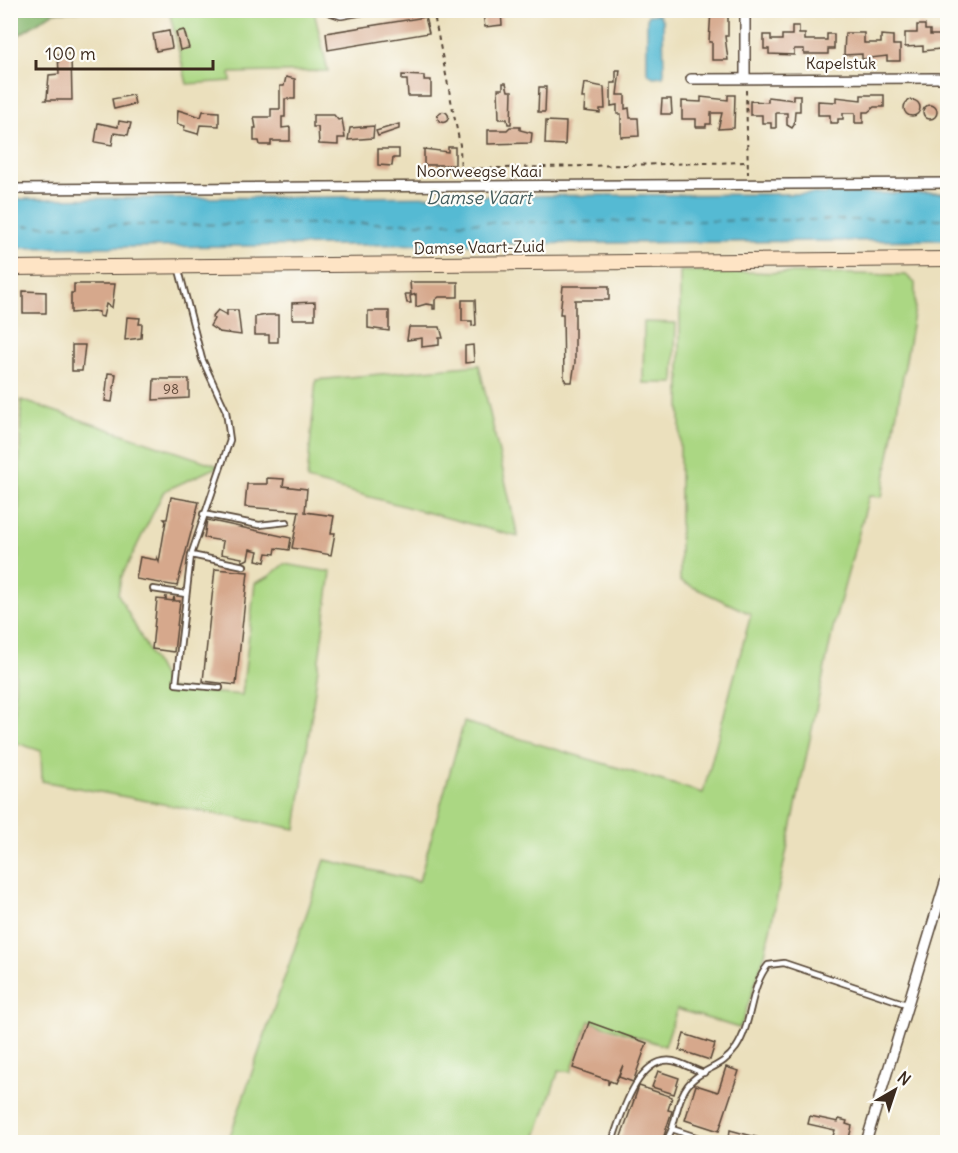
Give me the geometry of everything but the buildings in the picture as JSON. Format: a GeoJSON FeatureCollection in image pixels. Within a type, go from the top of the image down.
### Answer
{"type":"FeatureCollection","features":[{"type":"Feature","properties":{"kind":"street"},"geometry":{"type":"LineString","coordinates":[[329,10],[341,14],[363,10]]}},
{"type":"Feature","properties":{"kind":"street"},"geometry":{"type":"LineString","coordinates":[[745,78],[746,10]]}},
{"type":"Feature","properties":{"kind":"street","name":"Kapelstuk"},"geometry":{"type":"LineString","coordinates":[[691,79],[938,78]]}},
{"type":"Feature","properties":{"kind":"street","name":"Noorweegse Kaai"},"geometry":{"type":"LineString","coordinates":[[10,189],[948,183]]}},
{"type":"Feature","properties":{"kind":"street","name":"Damse Vaart-Zuid"},"geometry":{"type":"LineString","coordinates":[[10,268],[948,259]]}},
{"type":"Feature","properties":{"kind":"street"},"geometry":{"type":"LineString","coordinates":[[866,1143],[948,873]]}},
{"type":"Feature","properties":{"kind":"lane"},"geometry":{"type":"LineString","coordinates":[[178,267],[202,359],[229,425],[230,440],[203,514],[191,555],[176,684],[220,688]]}},
{"type":"Feature","properties":{"kind":"lane"},"geometry":{"type":"LineString","coordinates":[[203,514],[259,525],[287,522]]}},
{"type":"Feature","properties":{"kind":"lane"},"geometry":{"type":"LineString","coordinates":[[191,555],[244,566]]}},
{"type":"Feature","properties":{"kind":"lane"},"geometry":{"type":"LineString","coordinates":[[153,589],[186,594]]}},
{"type":"Feature","properties":{"kind":"lane"},"geometry":{"type":"LineString","coordinates":[[666,1143],[688,1085],[723,1063],[736,1047],[746,1025],[758,981],[768,965],[784,963],[909,1005]]}},
{"type":"Feature","properties":{"kind":"lane"},"geometry":{"type":"LineString","coordinates":[[612,1143],[630,1090],[654,1066],[672,1061],[704,1073]]}},
{"type":"Feature","properties":{"kind":"lane"},"geometry":{"type":"LineString","coordinates":[[672,1129],[699,1138]]}},
{"type":"Feature","properties":{"kind":"path"},"geometry":{"type":"LineString","coordinates":[[433,10],[460,145],[461,169],[748,162],[745,78]]}},
{"type":"Feature","properties":{"kind":"green space"},"geometry":{"type":"Polygon","coordinates":[[[11,10],[92,11],[54,12],[11,40],[11,10]]]}},
{"type":"Feature","properties":{"kind":"green space"},"geometry":{"type":"Polygon","coordinates":[[[169,11],[314,11],[328,71],[230,73],[231,81],[187,84],[169,11]]]}},
{"type":"Feature","properties":{"kind":"green space"},"geometry":{"type":"Polygon","coordinates":[[[680,271],[906,275],[915,283],[915,308],[882,497],[869,496],[834,624],[765,954],[742,1023],[739,1028],[677,1009],[665,1046],[589,1021],[571,1072],[559,1070],[534,1142],[228,1142],[325,860],[419,881],[464,722],[703,793],[751,614],[680,581],[680,271]]]}},
{"type":"Feature","properties":{"kind":"green space"},"geometry":{"type":"Polygon","coordinates":[[[644,322],[676,323],[674,383],[643,383],[644,322]]]}},
{"type":"Feature","properties":{"kind":"green space"},"geometry":{"type":"Polygon","coordinates":[[[479,365],[518,537],[307,480],[316,380],[479,365]]]}},
{"type":"Feature","properties":{"kind":"green space"},"geometry":{"type":"Polygon","coordinates":[[[21,400],[219,466],[164,491],[121,578],[118,594],[169,689],[242,695],[255,583],[268,577],[284,564],[331,572],[296,829],[42,781],[41,751],[14,742],[21,400]]]}},
{"type":"Feature","properties":{"kind":"water"},"geometry":{"type":"Polygon","coordinates":[[[658,14],[663,21],[664,73],[663,76],[653,77],[647,72],[647,20],[648,15],[658,14]]]}},
{"type":"Feature","properties":{"kind":"water","name":"Damse Vaart"},"geometry":{"type":"Polygon","coordinates":[[[947,193],[947,240],[11,248],[11,199],[947,193]]]}},
{"type":"Feature","properties":{"kind":"ferry route"},"geometry":{"type":"LineString","coordinates":[[10,226],[948,219]]}}]}
